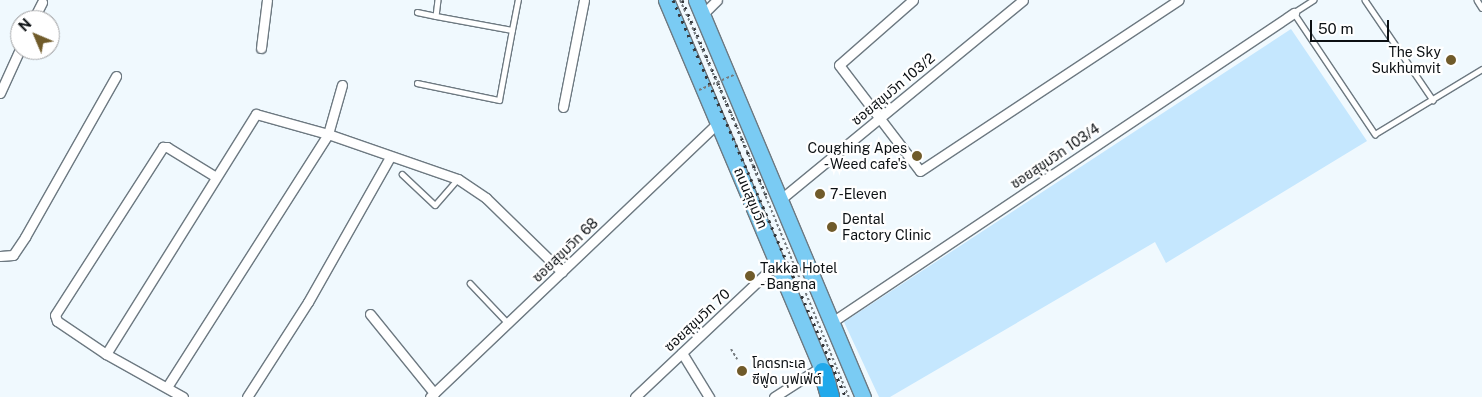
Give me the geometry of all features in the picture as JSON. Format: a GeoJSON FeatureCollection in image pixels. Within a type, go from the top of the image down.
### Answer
{"type":"FeatureCollection","features":[{"type":"Feature","properties":{"kind":"highway"},"geometry":{"type":"LineString","coordinates":[[820,364],[830,397]]}},
{"type":"Feature","properties":{"kind":"main road","name":"ถนนสุขุมวิท"},"geometry":{"type":"LineString","coordinates":[[666,0],[834,397]]}},
{"type":"Feature","properties":{"kind":"main road","name":"ถนนสุขุมวิท"},"geometry":{"type":"LineString","coordinates":[[696,0],[863,397]]}},
{"type":"Feature","properties":{"kind":"main road"},"geometry":{"type":"LineString","coordinates":[[719,122],[742,110]]}},
{"type":"Feature","properties":{"kind":"street"},"geometry":{"type":"LineString","coordinates":[[261,48],[267,0]]}},
{"type":"Feature","properties":{"kind":"street"},"geometry":{"type":"LineString","coordinates":[[563,107],[584,0]]}},
{"type":"Feature","properties":{"kind":"street"},"geometry":{"type":"LineString","coordinates":[[702,15],[717,0]]}},
{"type":"Feature","properties":{"kind":"street"},"geometry":{"type":"LineString","coordinates":[[912,0],[839,65],[920,171],[1178,0]]}},
{"type":"Feature","properties":{"kind":"street","name":"ซอยสุขุมวิท 103/2"},"geometry":{"type":"LineString","coordinates":[[781,199],[1023,0]]}},
{"type":"Feature","properties":{"kind":"street"},"geometry":{"type":"LineString","coordinates":[[38,10],[42,2]]}},
{"type":"Feature","properties":{"kind":"street","name":"ซอยสุขุมวิท 103/4"},"geometry":{"type":"LineString","coordinates":[[832,322],[1294,13]]}},
{"type":"Feature","properties":{"kind":"street"},"geometry":{"type":"LineString","coordinates":[[0,93],[15,60]]}},
{"type":"Feature","properties":{"kind":"street"},"geometry":{"type":"LineString","coordinates":[[0,256],[13,255],[25,237],[116,76]]}},
{"type":"Feature","properties":{"kind":"street"},"geometry":{"type":"LineString","coordinates":[[167,387],[328,134],[342,86]]}},
{"type":"Feature","properties":{"kind":"street"},"geometry":{"type":"LineString","coordinates":[[106,354],[256,114],[328,134],[458,179],[486,198],[562,272]]}},
{"type":"Feature","properties":{"kind":"street","name":"ซอยสุขุมวิท 68"},"geometry":{"type":"LineString","coordinates":[[432,395],[509,324],[719,122]]}},
{"type":"Feature","properties":{"kind":"street"},"geometry":{"type":"LineString","coordinates":[[183,397],[106,354],[57,321],[55,315],[163,147],[167,146],[216,177]]}},
{"type":"Feature","properties":{"kind":"street"},"geometry":{"type":"LineString","coordinates":[[247,397],[308,302],[390,157]]}},
{"type":"Feature","properties":{"kind":"street","name":"ซอยสุขุมวิท 70"},"geometry":{"type":"LineString","coordinates":[[635,397],[777,263]]}},
{"type":"Feature","properties":{"kind":"street"},"geometry":{"type":"LineString","coordinates":[[370,314],[432,395]]}},
{"type":"Feature","properties":{"kind":"street"},"geometry":{"type":"LineString","coordinates":[[682,353],[709,397]]}},
{"type":"Feature","properties":{"kind":"street"},"geometry":{"type":"LineString","coordinates":[[774,397],[820,364]]}},
{"type":"Feature","properties":{"kind":"lane"},"geometry":{"type":"LineString","coordinates":[[436,16],[438,0]]}},
{"type":"Feature","properties":{"kind":"lane"},"geometry":{"type":"LineString","coordinates":[[417,83],[499,100],[518,0]]}},
{"type":"Feature","properties":{"kind":"lane"},"geometry":{"type":"LineString","coordinates":[[1314,0],[1294,13],[1376,134],[1482,69]]}},
{"type":"Feature","properties":{"kind":"lane"},"geometry":{"type":"LineString","coordinates":[[1365,0],[1433,100]]}},
{"type":"Feature","properties":{"kind":"lane"},"geometry":{"type":"LineString","coordinates":[[1476,0],[1482,8]]}},
{"type":"Feature","properties":{"kind":"lane"},"geometry":{"type":"LineString","coordinates":[[416,12],[512,30]]}},
{"type":"Feature","properties":{"kind":"lane"},"geometry":{"type":"LineString","coordinates":[[402,174],[435,206],[458,179]]}},
{"type":"Feature","properties":{"kind":"lane"},"geometry":{"type":"LineString","coordinates":[[470,283],[509,324]]}},
{"type":"Feature","properties":{"kind":"path"},"geometry":{"type":"LineString","coordinates":[[680,0],[717,82],[849,397]]}},
{"type":"Feature","properties":{"kind":"path"},"geometry":{"type":"LineString","coordinates":[[700,90],[736,74]]}},
{"type":"Feature","properties":{"kind":"path"},"geometry":{"type":"LineString","coordinates":[[731,350],[737,359]]}},
{"type":"Feature","properties":{"kind":"shaded area"},"geometry":{"type":"Polygon","coordinates":[[[1291,29],[1367,141],[1166,263],[1155,242],[890,397],[879,397],[844,322],[1291,29]]]}},
{"type":"Feature","properties":{"kind":"railway"},"geometry":{"type":"LineString","coordinates":[[673,0],[846,397]]}},
{"type":"Feature","properties":{"kind":"railway"},"geometry":{"type":"LineString","coordinates":[[682,0],[766,195]]}},
{"type":"Feature","properties":{"kind":"place","name":"The Sky Sukhumvit"},"geometry":{"type":"Point","coordinates":[1451,60]}},
{"type":"Feature","properties":{"kind":"place","name":"Coughing Apes - Weed cafe's"},"geometry":{"type":"Point","coordinates":[917,156]}},
{"type":"Feature","properties":{"kind":"place","name":"7-Eleven"},"geometry":{"type":"Point","coordinates":[820,194]}},
{"type":"Feature","properties":{"kind":"place","name":"Dental Factory Clinic"},"geometry":{"type":"Point","coordinates":[832,227]}},
{"type":"Feature","properties":{"kind":"place","name":"Takka Hotel - Bangna"},"geometry":{"type":"Point","coordinates":[750,276]}},
{"type":"Feature","properties":{"kind":"place","name":"โคตรทะเล ซีฟูด บุฟเฟ่ต์"},"geometry":{"type":"Point","coordinates":[742,371]}}]}
